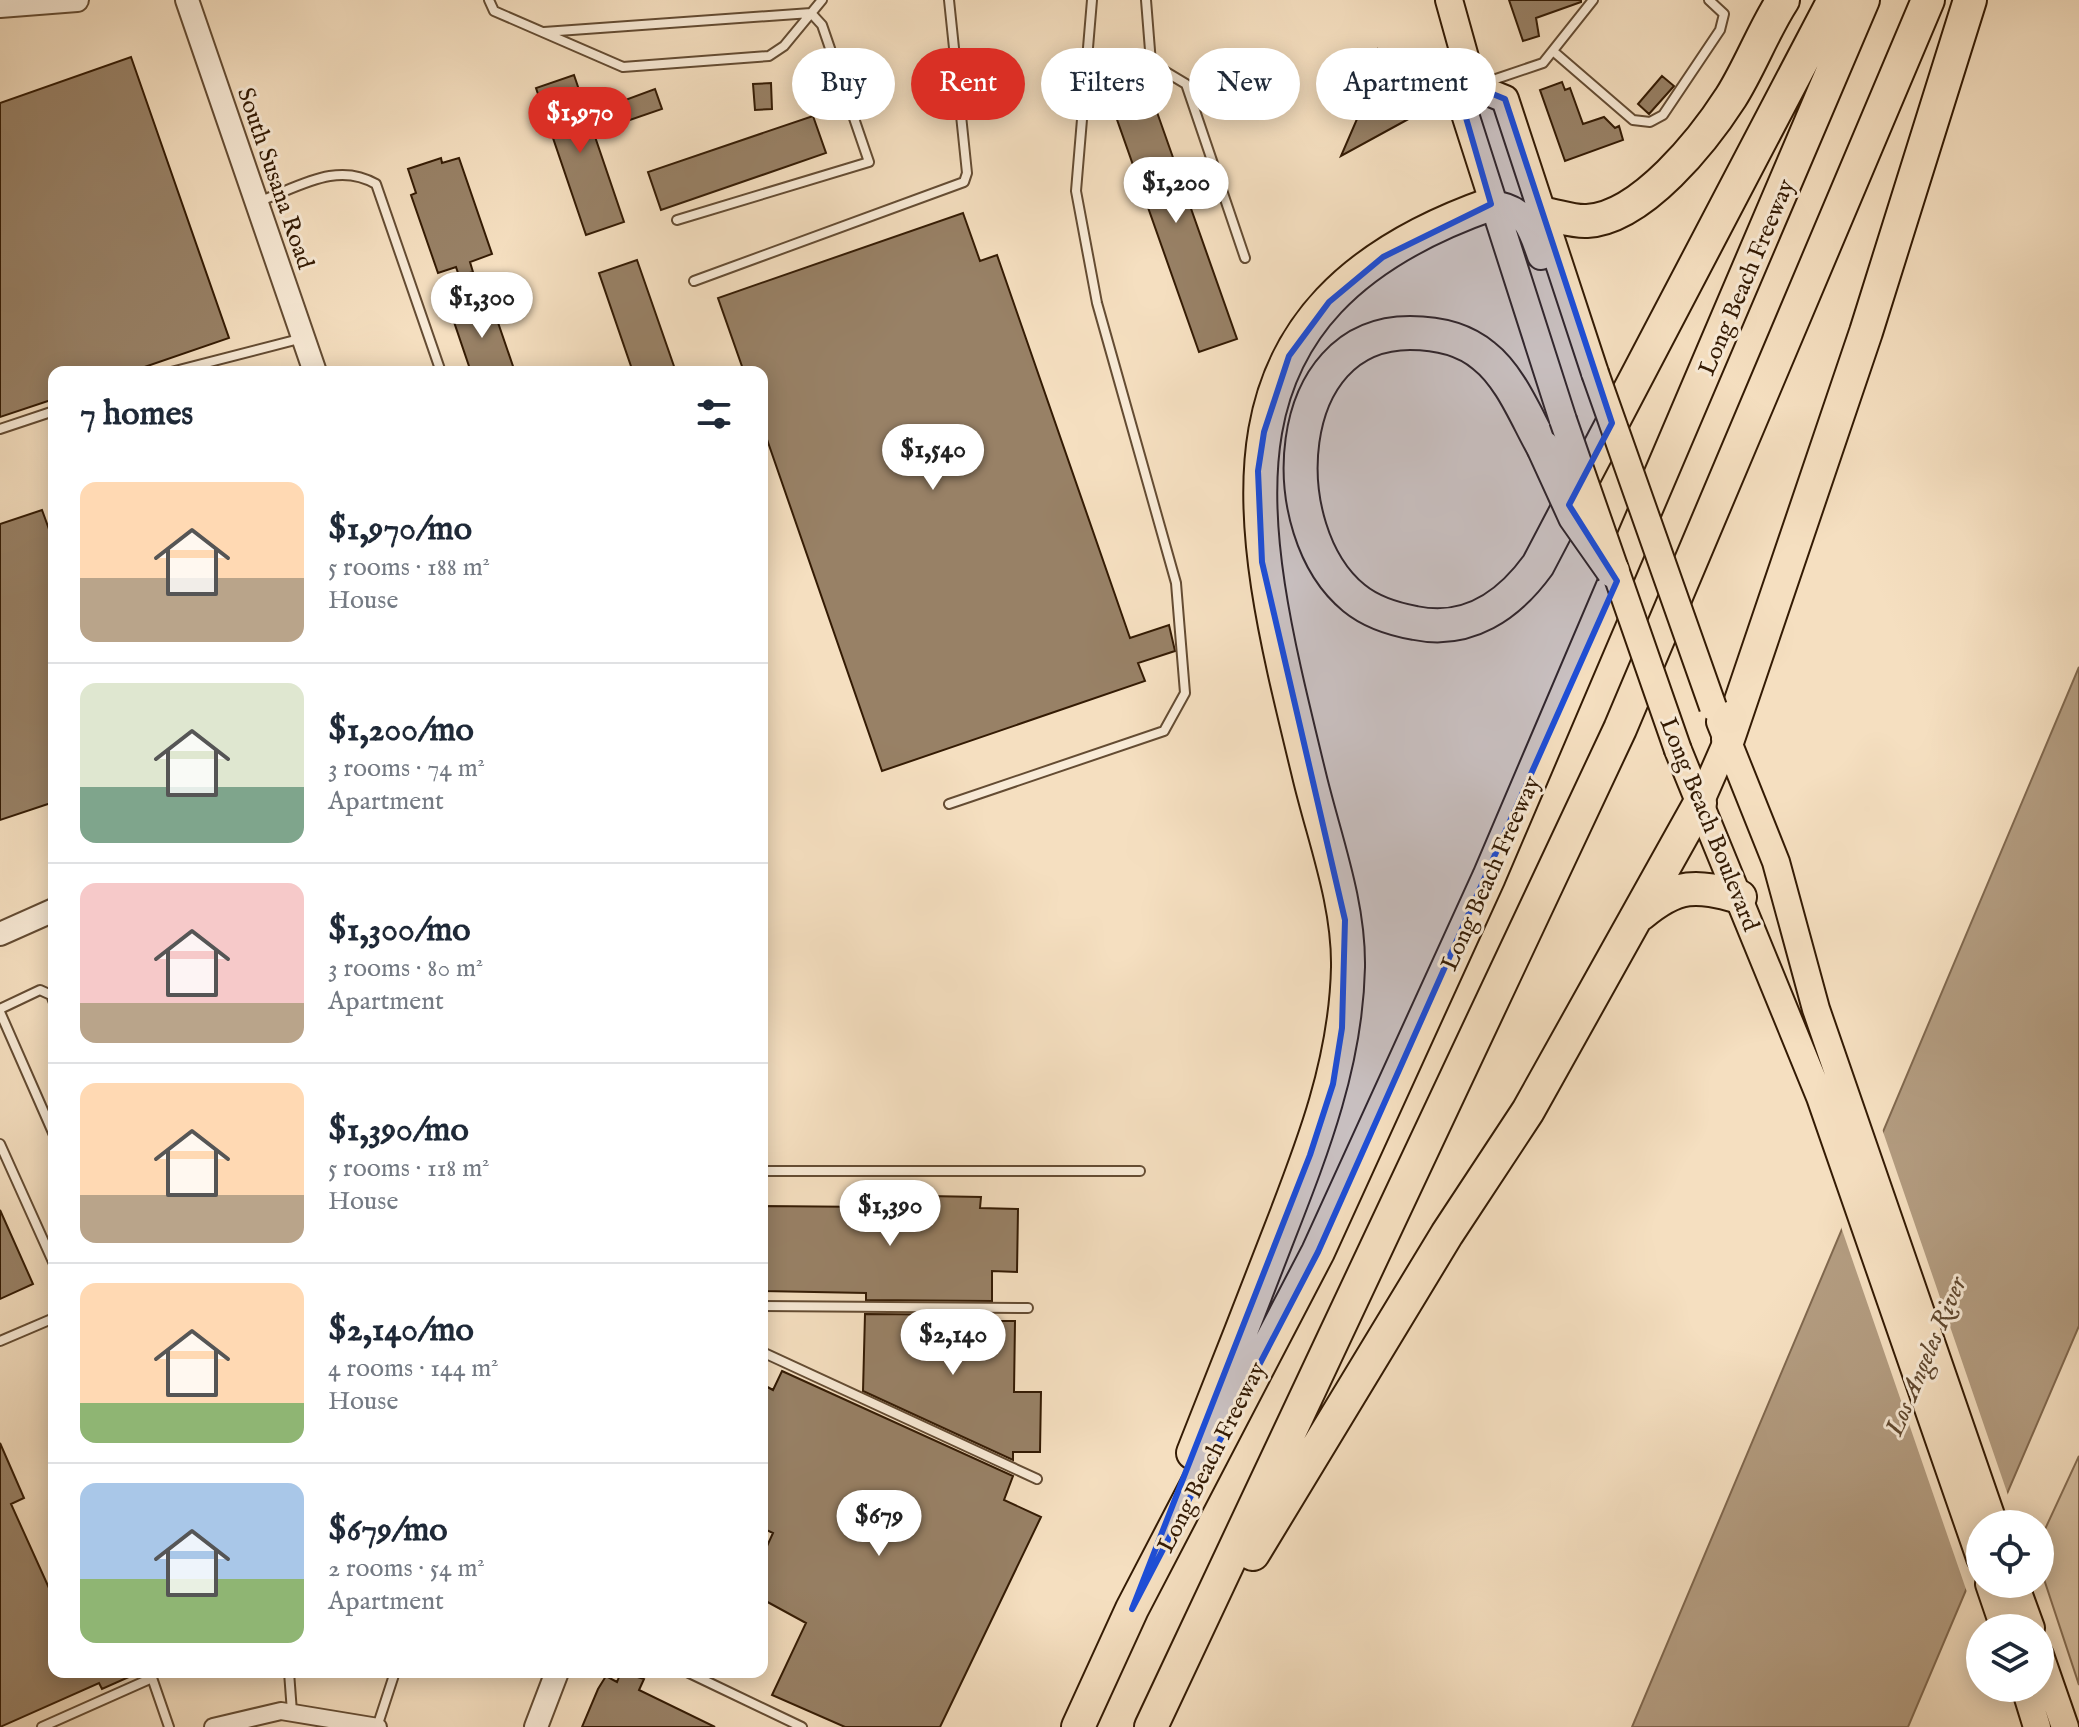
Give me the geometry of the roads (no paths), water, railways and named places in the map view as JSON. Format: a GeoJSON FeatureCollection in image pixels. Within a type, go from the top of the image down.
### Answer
{"type":"FeatureCollection","features":[{"type":"Feature","properties":{"kind":"highway"},"geometry":{"type":"LineString","coordinates":[[1545,214],[1585,222],[1605,218],[1656,186],[1711,125],[1733,94],[1758,39],[1783,0]]}},
{"type":"Feature","properties":{"kind":"highway"},"geometry":{"type":"LineString","coordinates":[[1613,571],[1575,517],[1543,447],[1510,389],[1486,357],[1467,345],[1426,333],[1379,337],[1360,346],[1341,361],[1315,394],[1307,415],[1300,463],[1305,512],[1325,561],[1338,582],[1374,611],[1420,624],[1471,620],[1510,599],[1538,565],[1834,0]]}},
{"type":"Feature","properties":{"kind":"highway","name":"Long Beach Freeway"},"geometry":{"type":"LineString","coordinates":[[1078,1727],[1132,1609],[1318,1252],[1489,877],[1863,0]]}},
{"type":"Feature","properties":{"kind":"highway"},"geometry":{"type":"LineString","coordinates":[[1151,1727],[1620,729],[1928,0]]}},
{"type":"Feature","properties":{"kind":"highway"},"geometry":{"type":"LineString","coordinates":[[1728,739],[1866,332],[1970,0]]}},
{"type":"Feature","properties":{"kind":"highway"},"geometry":{"type":"LineString","coordinates":[[1132,1609],[1310,1155],[1333,1084],[1342,1028],[1348,966],[1345,920],[1262,562],[1258,471],[1274,391],[1289,356],[1309,326],[1354,277],[1420,236],[1491,204]]}},
{"type":"Feature","properties":{"kind":"highway"},"geometry":{"type":"LineString","coordinates":[[1166,1697],[1447,1234],[1528,1111],[1700,803]]}},
{"type":"Feature","properties":{"kind":"highway"},"geometry":{"type":"LineString","coordinates":[[1630,924],[1671,892],[1701,886],[1740,897]]}},
{"type":"Feature","properties":{"kind":"main road","name":"Long Beach Boulevard"},"geometry":{"type":"LineString","coordinates":[[1449,0],[1462,48]]}},
{"type":"Feature","properties":{"kind":"main road","name":"Long Beach Boulevard"},"geometry":{"type":"LineString","coordinates":[[1496,95],[1505,99],[1545,214],[1590,381],[1647,525],[1713,707],[1776,862],[1809,984],[1832,1093],[1966,1514]]}},
{"type":"Feature","properties":{"kind":"main road","name":"Long Beach Boulevard"},"geometry":{"type":"LineString","coordinates":[[1467,120],[1491,204],[1613,571],[1678,750],[1740,897],[1832,1093],[1989,1510]]}},
{"type":"Feature","properties":{"kind":"main road"},"geometry":{"type":"LineString","coordinates":[[1491,204],[1520,212],[1528,220],[1590,381]]}},
{"type":"Feature","properties":{"kind":"main road"},"geometry":{"type":"LineString","coordinates":[[1700,803],[1728,739]]}},
{"type":"Feature","properties":{"kind":"main road"},"geometry":{"type":"LineString","coordinates":[[2054,1695],[2065,1727]]}},
{"type":"Feature","properties":{"kind":"main road"},"geometry":{"type":"LineString","coordinates":[[2029,1702],[2037,1727]]}},
{"type":"Feature","properties":{"kind":"street"},"geometry":{"type":"LineString","coordinates":[[0,6],[77,0]]}},
{"type":"Feature","properties":{"kind":"street","name":"South Susana Road"},"geometry":{"type":"LineString","coordinates":[[187,0],[313,366]]}},
{"type":"Feature","properties":{"kind":"street"},"geometry":{"type":"LineString","coordinates":[[0,934],[48,913]]}},
{"type":"Feature","properties":{"kind":"street"},"geometry":{"type":"LineString","coordinates":[[536,1727],[555,1678]]}},
{"type":"Feature","properties":{"kind":"street"},"geometry":{"type":"LineString","coordinates":[[213,1727],[281,1711],[377,1727]]}},
{"type":"Feature","properties":{"kind":"lane"},"geometry":{"type":"LineString","coordinates":[[489,0],[494,11],[623,67],[769,56],[784,46],[822,0]]}},
{"type":"Feature","properties":{"kind":"lane"},"geometry":{"type":"LineString","coordinates":[[694,281],[964,182],[967,173],[949,0]]}},
{"type":"Feature","properties":{"kind":"lane"},"geometry":{"type":"LineString","coordinates":[[949,804],[1164,731],[1185,693],[1176,583],[1097,303],[1076,191],[1092,0]]}},
{"type":"Feature","properties":{"kind":"lane"},"geometry":{"type":"LineString","coordinates":[[1146,0],[1151,63],[1186,84],[1245,258]]}},
{"type":"Feature","properties":{"kind":"lane"},"geometry":{"type":"LineString","coordinates":[[1496,78],[1543,63],[1593,0]]}},
{"type":"Feature","properties":{"kind":"lane"},"geometry":{"type":"LineString","coordinates":[[1553,51],[1633,120],[1650,122],[1663,115],[1720,30],[1724,14],[1709,0]]}},
{"type":"Feature","properties":{"kind":"lane"},"geometry":{"type":"LineString","coordinates":[[544,32],[811,13]]}},
{"type":"Feature","properties":{"kind":"lane"},"geometry":{"type":"LineString","coordinates":[[677,220],[869,162],[822,25],[811,13]]}},
{"type":"Feature","properties":{"kind":"lane"},"geometry":{"type":"LineString","coordinates":[[256,203],[338,173],[358,173],[376,184],[439,366]]}},
{"type":"Feature","properties":{"kind":"lane"},"geometry":{"type":"LineString","coordinates":[[194,366],[303,338]]}},
{"type":"Feature","properties":{"kind":"lane"},"geometry":{"type":"LineString","coordinates":[[0,429],[48,413]]}},
{"type":"Feature","properties":{"kind":"lane"},"geometry":{"type":"LineString","coordinates":[[48,994],[40,990],[0,1011],[48,1121]]}},
{"type":"Feature","properties":{"kind":"lane"},"geometry":{"type":"LineString","coordinates":[[0,1144],[48,1251]]}},
{"type":"Feature","properties":{"kind":"lane"},"geometry":{"type":"LineString","coordinates":[[768,1171],[1140,1171]]}},
{"type":"Feature","properties":{"kind":"lane"},"geometry":{"type":"LineString","coordinates":[[768,1306],[1028,1308]]}},
{"type":"Feature","properties":{"kind":"lane"},"geometry":{"type":"LineString","coordinates":[[0,1341],[48,1321]]}},
{"type":"Feature","properties":{"kind":"lane"},"geometry":{"type":"LineString","coordinates":[[768,1355],[1037,1479]]}},
{"type":"Feature","properties":{"kind":"lane"},"geometry":{"type":"LineString","coordinates":[[42,1727],[145,1678]]}},
{"type":"Feature","properties":{"kind":"lane"},"geometry":{"type":"LineString","coordinates":[[152,1678],[169,1727]]}},
{"type":"Feature","properties":{"kind":"lane"},"geometry":{"type":"LineString","coordinates":[[290,1678],[293,1713]]}},
{"type":"Feature","properties":{"kind":"lane"},"geometry":{"type":"LineString","coordinates":[[377,1727],[393,1678]]}},
{"type":"Feature","properties":{"kind":"lane"},"geometry":{"type":"LineString","coordinates":[[700,1678],[802,1727]]}},
{"type":"Feature","properties":{"kind":"water","name":"Los Angeles River"},"geometry":{"type":"Polygon","coordinates":[[[2079,667],[2079,1326],[2000,1510],[1966,1510],[1966,1590],[1908,1727],[1632,1727],[2079,667]]]}}]}
